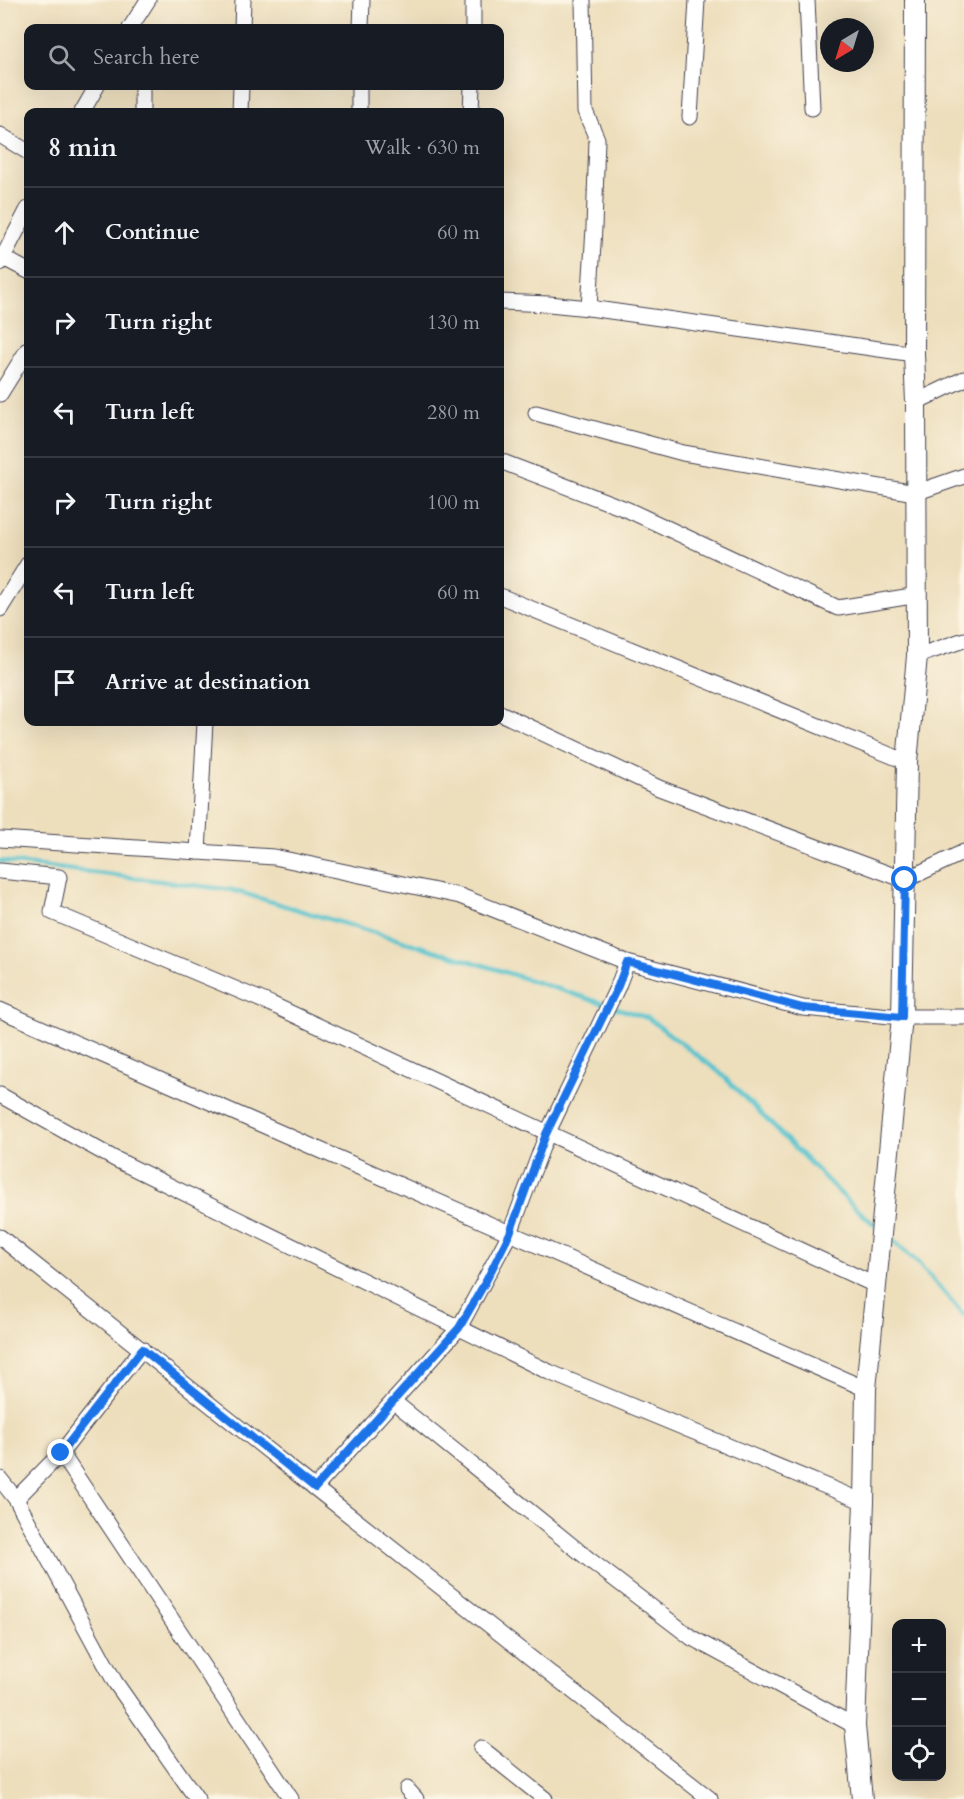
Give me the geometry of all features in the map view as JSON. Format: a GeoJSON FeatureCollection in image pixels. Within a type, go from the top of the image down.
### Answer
{"type":"FeatureCollection","features":[{"type":"Feature","properties":{"kind":"street"},"geometry":{"type":"LineString","coordinates":[[135,24],[148,0]]}},
{"type":"Feature","properties":{"kind":"street"},"geometry":{"type":"LineString","coordinates":[[242,24],[243,0]]}},
{"type":"Feature","properties":{"kind":"street"},"geometry":{"type":"LineString","coordinates":[[361,24],[362,0]]}},
{"type":"Feature","properties":{"kind":"street"},"geometry":{"type":"LineString","coordinates":[[472,24],[473,0]]}},
{"type":"Feature","properties":{"kind":"street"},"geometry":{"type":"LineString","coordinates":[[583,0],[585,111],[597,139],[589,308]]}},
{"type":"Feature","properties":{"kind":"street"},"geometry":{"type":"LineString","coordinates":[[690,117],[697,0]]}},
{"type":"Feature","properties":{"kind":"street"},"geometry":{"type":"LineString","coordinates":[[807,0],[812,108]]}},
{"type":"Feature","properties":{"kind":"street"},"geometry":{"type":"LineString","coordinates":[[862,1799],[855,1726],[866,1389],[902,1017],[907,762],[916,656],[918,595],[914,354],[915,0]]}},
{"type":"Feature","properties":{"kind":"street"},"geometry":{"type":"LineString","coordinates":[[84,108],[95,90]]}},
{"type":"Feature","properties":{"kind":"street"},"geometry":{"type":"LineString","coordinates":[[142,90],[142,108]]}},
{"type":"Feature","properties":{"kind":"street"},"geometry":{"type":"LineString","coordinates":[[240,108],[241,90]]}},
{"type":"Feature","properties":{"kind":"street"},"geometry":{"type":"LineString","coordinates":[[359,90],[359,108]]}},
{"type":"Feature","properties":{"kind":"street"},"geometry":{"type":"LineString","coordinates":[[471,108],[472,90]]}},
{"type":"Feature","properties":{"kind":"street"},"geometry":{"type":"LineString","coordinates":[[0,135],[24,150]]}},
{"type":"Feature","properties":{"kind":"street"},"geometry":{"type":"LineString","coordinates":[[24,216],[1,259],[24,269]]}},
{"type":"Feature","properties":{"kind":"street"},"geometry":{"type":"LineString","coordinates":[[504,302],[589,308],[914,354]]}},
{"type":"Feature","properties":{"kind":"street"},"geometry":{"type":"LineString","coordinates":[[0,394],[24,355]]}},
{"type":"Feature","properties":{"kind":"street"},"geometry":{"type":"LineString","coordinates":[[916,402],[964,379]]}},
{"type":"Feature","properties":{"kind":"street"},"geometry":{"type":"LineString","coordinates":[[536,413],[683,453],[915,493],[964,476]]}},
{"type":"Feature","properties":{"kind":"street"},"geometry":{"type":"LineString","coordinates":[[504,462],[628,510],[838,608],[918,595]]}},
{"type":"Feature","properties":{"kind":"street"},"geometry":{"type":"LineString","coordinates":[[0,609],[24,570]]}},
{"type":"Feature","properties":{"kind":"street"},"geometry":{"type":"LineString","coordinates":[[504,598],[907,762]]}},
{"type":"Feature","properties":{"kind":"street"},"geometry":{"type":"LineString","coordinates":[[916,656],[964,640]]}},
{"type":"Feature","properties":{"kind":"street"},"geometry":{"type":"LineString","coordinates":[[504,715],[659,788],[905,880],[964,852]]}},
{"type":"Feature","properties":{"kind":"street"},"geometry":{"type":"LineString","coordinates":[[198,852],[206,726]]}},
{"type":"Feature","properties":{"kind":"street"},"geometry":{"type":"LineString","coordinates":[[0,839],[274,856],[460,896],[627,962],[803,1008],[902,1017],[964,1017]]}},
{"type":"Feature","properties":{"kind":"street"},"geometry":{"type":"LineString","coordinates":[[0,871],[59,877],[52,912],[271,1004],[546,1134],[877,1286]]}},
{"type":"Feature","properties":{"kind":"street"},"geometry":{"type":"LineString","coordinates":[[315,1488],[459,1328],[510,1233],[546,1134],[618,986],[627,962]]}},
{"type":"Feature","properties":{"kind":"street"},"geometry":{"type":"LineString","coordinates":[[0,1010],[866,1389]]}},
{"type":"Feature","properties":{"kind":"street"},"geometry":{"type":"LineString","coordinates":[[0,1095],[115,1159],[549,1372],[864,1502]]}},
{"type":"Feature","properties":{"kind":"street"},"geometry":{"type":"LineString","coordinates":[[0,1237],[710,1799]]}},
{"type":"Feature","properties":{"kind":"street"},"geometry":{"type":"LineString","coordinates":[[16,1499],[61,1453],[142,1349]]}},
{"type":"Feature","properties":{"kind":"street"},"geometry":{"type":"LineString","coordinates":[[393,1401],[591,1561],[692,1638],[855,1726]]}},
{"type":"Feature","properties":{"kind":"street"},"geometry":{"type":"LineString","coordinates":[[61,1453],[291,1799]]}},
{"type":"Feature","properties":{"kind":"street"},"geometry":{"type":"LineString","coordinates":[[0,1479],[16,1499],[115,1682],[197,1799]]}},
{"type":"Feature","properties":{"kind":"street"},"geometry":{"type":"LineString","coordinates":[[481,1748],[545,1799]]}},
{"type":"Feature","properties":{"kind":"waterway"},"geometry":{"type":"LineString","coordinates":[[0,861],[232,890],[486,966],[648,1018],[719,1072],[876,1226]]}},
{"type":"Feature","properties":{"kind":"waterway"},"geometry":{"type":"LineString","coordinates":[[887,1235],[917,1262],[964,1315]]}},
{"type":"Feature","properties":{"kind":"route"},"geometry":{"type":"LineString","coordinates":[[61,1453],[142,1349],[315,1488],[459,1328],[510,1233],[546,1134],[618,986],[627,962],[803,1008],[902,1017],[905,880]]}}]}
